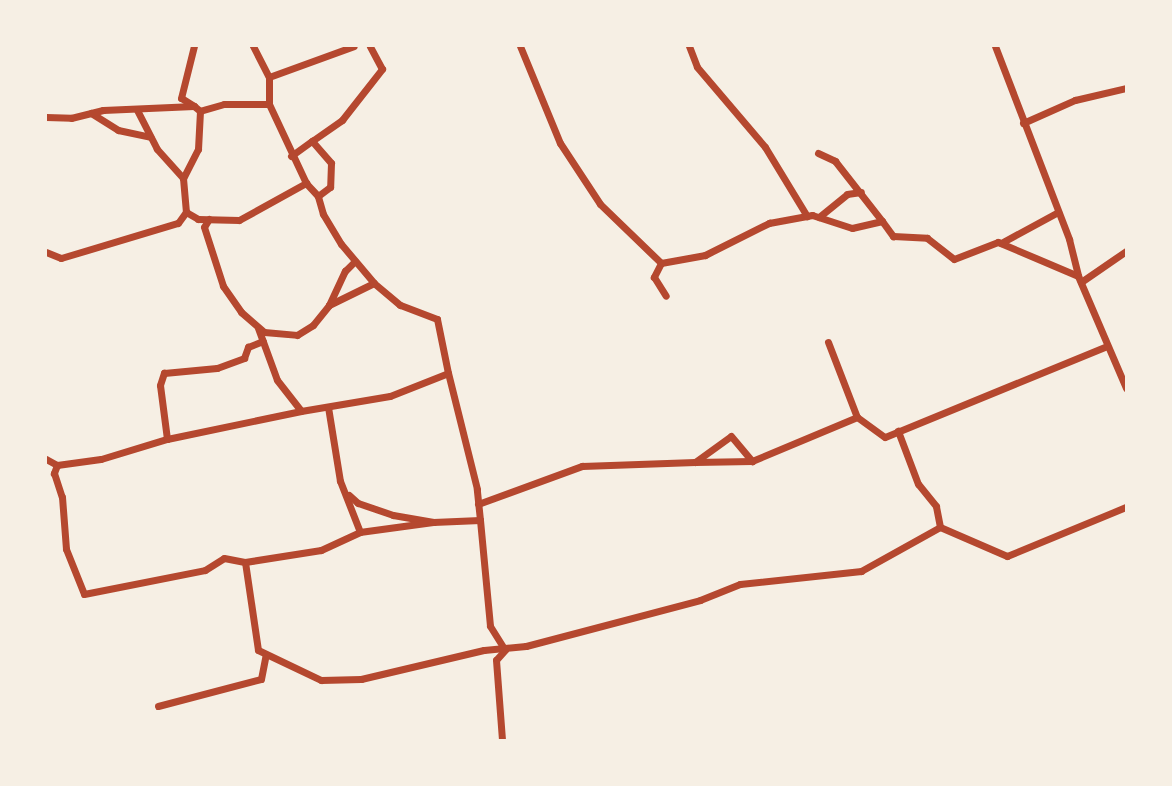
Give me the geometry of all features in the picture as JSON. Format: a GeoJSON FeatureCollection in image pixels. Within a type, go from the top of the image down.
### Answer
{"type":"FeatureCollection","features":[{"type":"Feature","properties":{"kind":"street"},"geometry":{"type":"LineString","coordinates":[[194,46],[181,97],[197,108]]}},
{"type":"Feature","properties":{"kind":"street"},"geometry":{"type":"LineString","coordinates":[[253,46],[269,78],[269,104],[291,156],[306,183],[318,196],[323,214],[355,261],[374,283],[400,304],[437,319],[478,504],[490,626],[505,650]]}},
{"type":"Feature","properties":{"kind":"street"},"geometry":{"type":"LineString","coordinates":[[269,78],[354,46]]}},
{"type":"Feature","properties":{"kind":"street"},"geometry":{"type":"LineString","coordinates":[[291,156],[342,120],[382,69],[370,46]]}},
{"type":"Feature","properties":{"kind":"street"},"geometry":{"type":"LineString","coordinates":[[520,46],[560,143],[600,204],[661,263]]}},
{"type":"Feature","properties":{"kind":"street"},"geometry":{"type":"LineString","coordinates":[[689,46],[697,67],[765,147],[807,216]]}},
{"type":"Feature","properties":{"kind":"street"},"geometry":{"type":"LineString","coordinates":[[995,46],[1058,212],[1079,279],[1126,388]]}},
{"type":"Feature","properties":{"kind":"street"},"geometry":{"type":"LineString","coordinates":[[1023,122],[1076,100],[1126,88]]}},
{"type":"Feature","properties":{"kind":"street"},"geometry":{"type":"LineString","coordinates":[[46,117],[223,104],[269,104]]}},
{"type":"Feature","properties":{"kind":"street"},"geometry":{"type":"LineString","coordinates":[[46,252],[61,258],[178,223],[186,212],[183,178],[198,149],[197,108]]}},
{"type":"Feature","properties":{"kind":"street"},"geometry":{"type":"LineString","coordinates":[[137,110],[151,138],[183,178]]}},
{"type":"Feature","properties":{"kind":"street"},"geometry":{"type":"LineString","coordinates":[[91,113],[118,130],[151,138]]}},
{"type":"Feature","properties":{"kind":"street"},"geometry":{"type":"LineString","coordinates":[[312,141],[331,163],[333,180],[318,196]]}},
{"type":"Feature","properties":{"kind":"street"},"geometry":{"type":"LineString","coordinates":[[818,153],[835,161],[893,236],[927,238],[954,259],[1001,243],[1058,212]]}},
{"type":"Feature","properties":{"kind":"street"},"geometry":{"type":"LineString","coordinates":[[186,212],[209,219],[239,220],[306,183]]}},
{"type":"Feature","properties":{"kind":"street"},"geometry":{"type":"LineString","coordinates":[[819,217],[847,194],[861,192]]}},
{"type":"Feature","properties":{"kind":"street"},"geometry":{"type":"LineString","coordinates":[[661,263],[705,255],[769,223],[807,216],[819,217],[852,228],[882,221]]}},
{"type":"Feature","properties":{"kind":"street"},"geometry":{"type":"LineString","coordinates":[[209,219],[204,227],[223,286],[257,328],[277,380],[301,411]]}},
{"type":"Feature","properties":{"kind":"street"},"geometry":{"type":"LineString","coordinates":[[1001,243],[1079,279]]}},
{"type":"Feature","properties":{"kind":"street"},"geometry":{"type":"LineString","coordinates":[[1079,279],[1126,251]]}},
{"type":"Feature","properties":{"kind":"street"},"geometry":{"type":"LineString","coordinates":[[257,328],[297,335],[313,325],[329,305],[345,271],[355,261]]}},
{"type":"Feature","properties":{"kind":"street"},"geometry":{"type":"LineString","coordinates":[[661,263],[654,277],[666,296]]}},
{"type":"Feature","properties":{"kind":"street"},"geometry":{"type":"LineString","coordinates":[[329,305],[374,283]]}},
{"type":"Feature","properties":{"kind":"street"},"geometry":{"type":"LineString","coordinates":[[167,439],[160,385],[164,373],[216,368],[244,358],[248,347],[263,341]]}},
{"type":"Feature","properties":{"kind":"street"},"geometry":{"type":"LineString","coordinates":[[828,342],[857,417],[885,437],[1107,346]]}},
{"type":"Feature","properties":{"kind":"street"},"geometry":{"type":"LineString","coordinates":[[46,459],[57,465],[101,459],[167,439],[301,411],[390,396],[448,373]]}},
{"type":"Feature","properties":{"kind":"street"},"geometry":{"type":"LineString","coordinates":[[328,407],[345,492],[360,532]]}},
{"type":"Feature","properties":{"kind":"street"},"geometry":{"type":"LineString","coordinates":[[478,504],[582,466],[752,461],[857,417]]}},
{"type":"Feature","properties":{"kind":"street"},"geometry":{"type":"LineString","coordinates":[[898,431],[918,484],[936,506],[940,527]]}},
{"type":"Feature","properties":{"kind":"street"},"geometry":{"type":"LineString","coordinates":[[695,463],[730,436],[752,461]]}},
{"type":"Feature","properties":{"kind":"street"},"geometry":{"type":"LineString","coordinates":[[57,465],[54,473],[62,497],[66,549],[84,594],[205,570],[224,558],[245,562],[321,550],[360,532],[433,522],[480,520]]}},
{"type":"Feature","properties":{"kind":"street"},"geometry":{"type":"LineString","coordinates":[[345,492],[358,503],[433,522]]}},
{"type":"Feature","properties":{"kind":"street"},"geometry":{"type":"LineString","coordinates":[[940,527],[1007,556],[1126,507]]}},
{"type":"Feature","properties":{"kind":"street"},"geometry":{"type":"LineString","coordinates":[[245,562],[257,650],[321,680],[361,679],[484,650],[505,650],[700,600],[740,584],[861,571],[940,527]]}},
{"type":"Feature","properties":{"kind":"street"},"geometry":{"type":"LineString","coordinates":[[502,740],[496,660],[505,650]]}},
{"type":"Feature","properties":{"kind":"street"},"geometry":{"type":"LineString","coordinates":[[158,706],[261,679],[265,654]]}}]}
